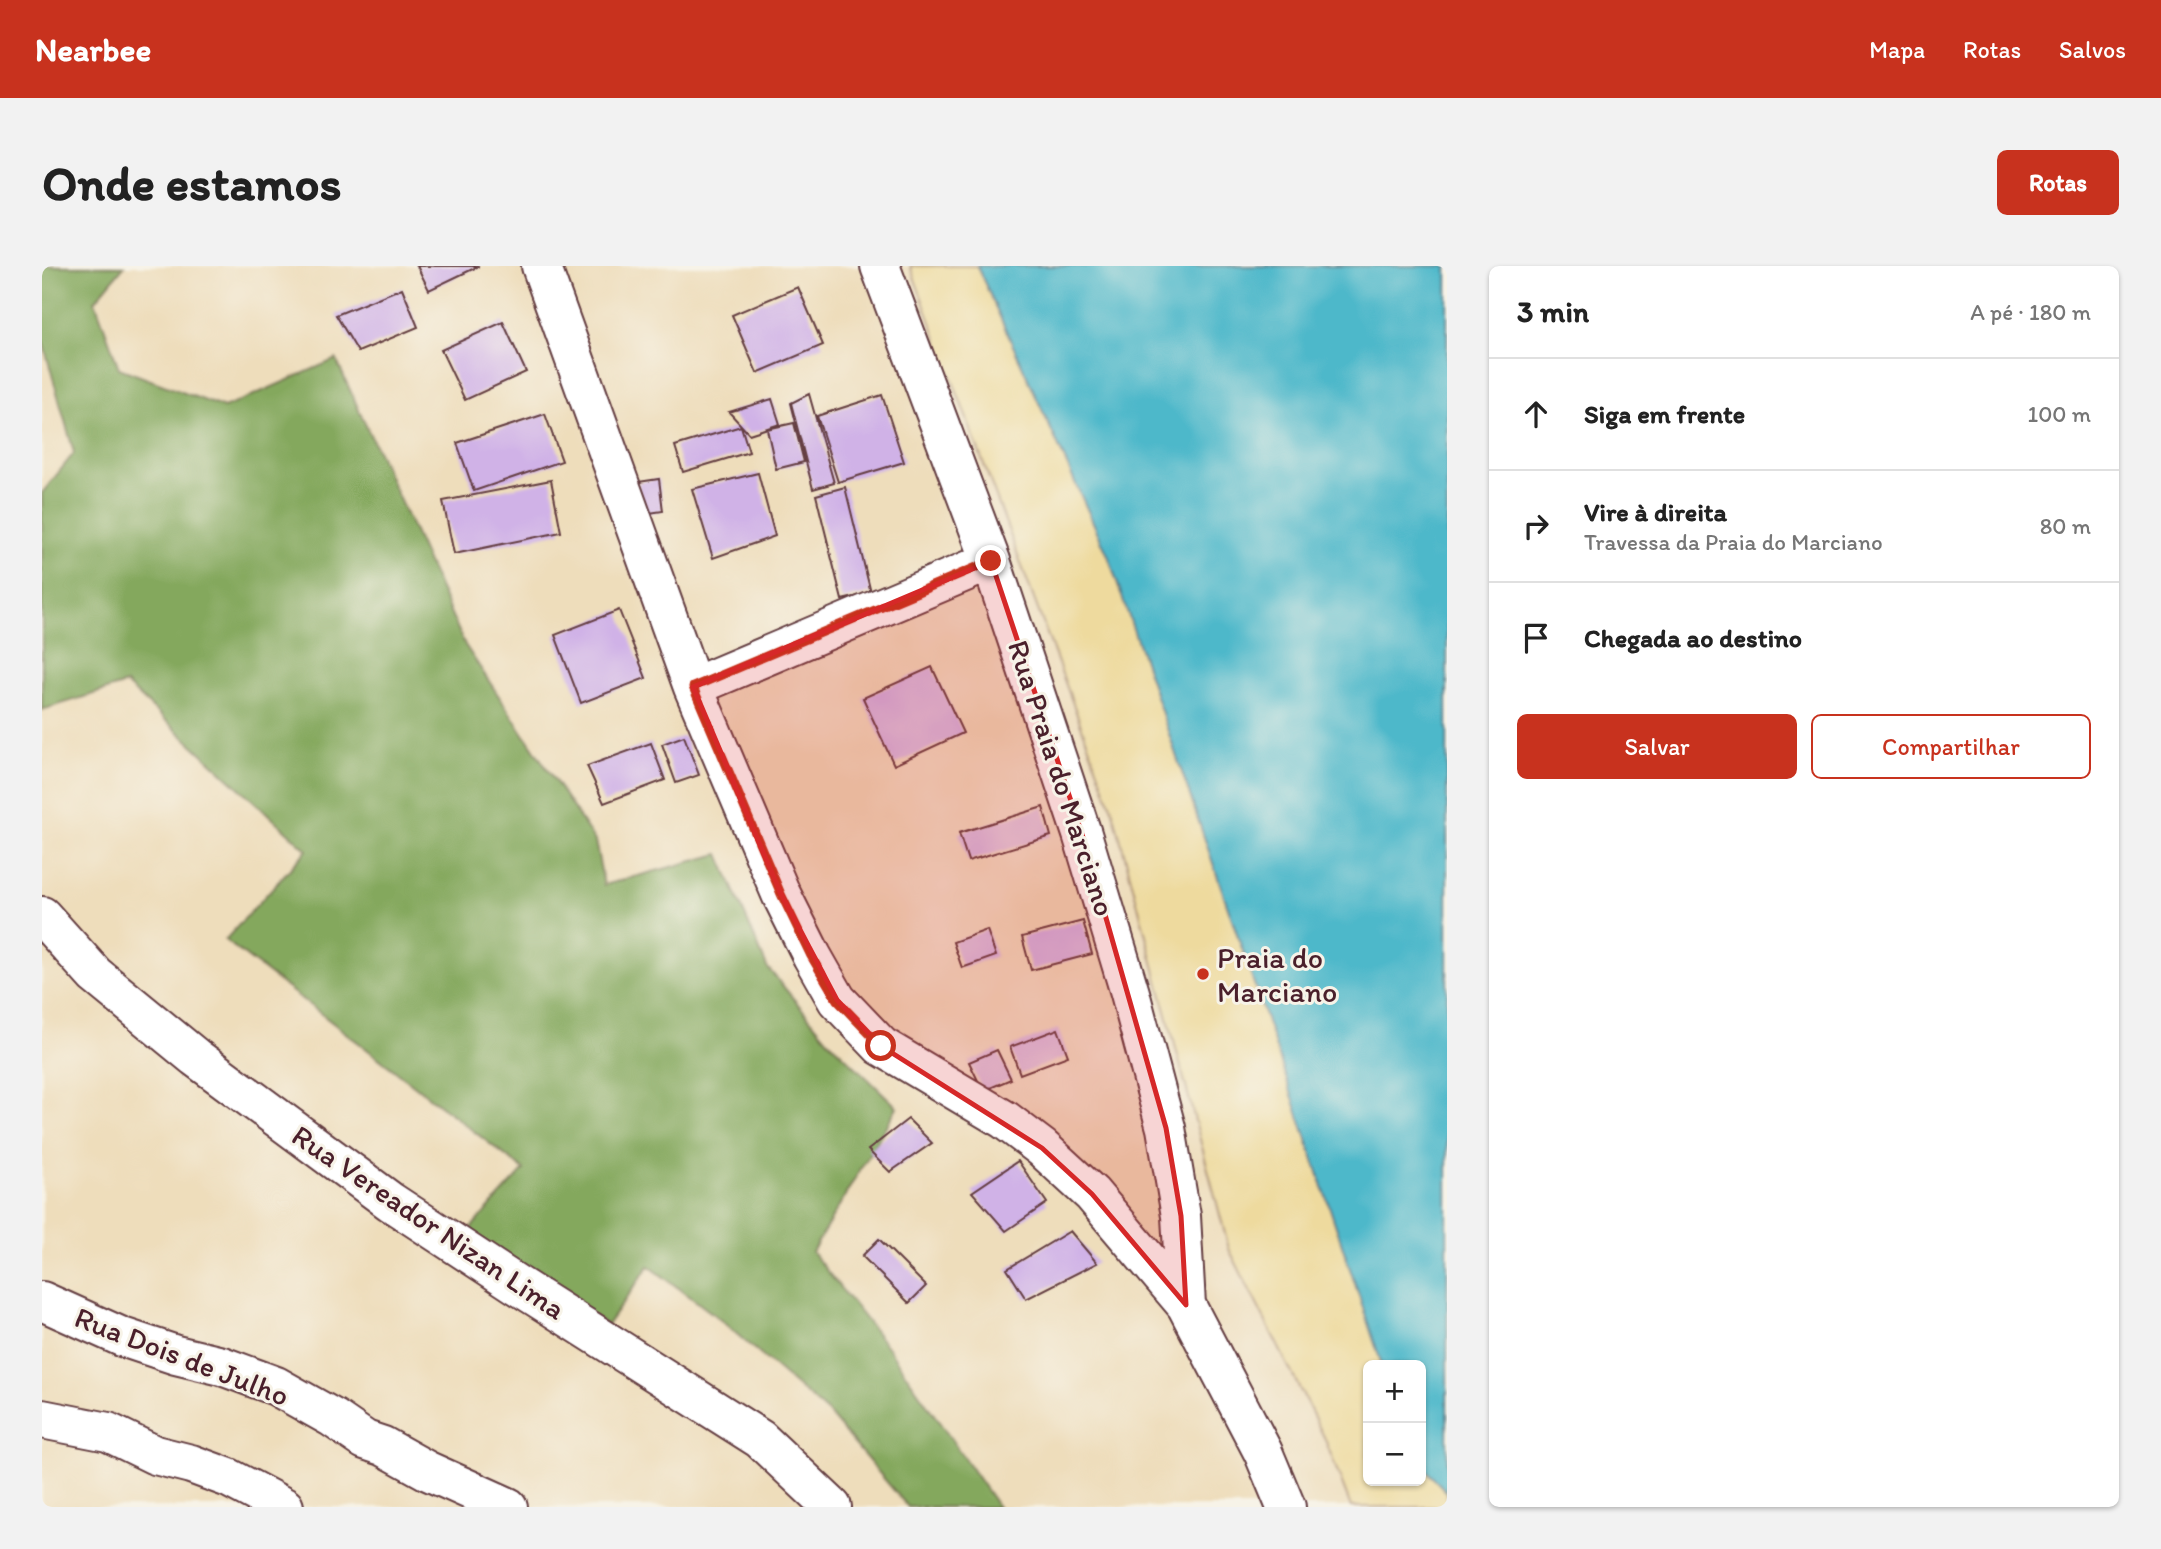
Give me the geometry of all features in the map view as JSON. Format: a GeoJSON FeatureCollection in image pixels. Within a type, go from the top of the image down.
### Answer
{"type":"FeatureCollection","features":[{"type":"Feature","properties":{"kind":"street"},"geometry":{"type":"LineString","coordinates":[[541,266],[693,687],[781,894],[811,956],[837,1000],[881,1046],[1005,1119],[1042,1148],[1092,1194],[1186,1305],[1264,1452],[1286,1507]]}},
{"type":"Feature","properties":{"kind":"street","name":"Rua Praia do Marciano"},"geometry":{"type":"LineString","coordinates":[[880,266],[991,561],[1082,834],[1130,993],[1162,1114],[1181,1216],[1186,1305]]}},
{"type":"Feature","properties":{"kind":"street"},"geometry":{"type":"LineString","coordinates":[[693,687],[991,561]]}},
{"type":"Feature","properties":{"kind":"street","name":"Rua Vereador Nizan Lima"},"geometry":{"type":"LineString","coordinates":[[42,916],[95,975],[195,1057],[391,1202],[760,1439],[832,1507]]}},
{"type":"Feature","properties":{"kind":"street","name":"Rua Dois de Julho"},"geometry":{"type":"LineString","coordinates":[[42,1301],[122,1337],[176,1355],[222,1366],[276,1386],[333,1418],[365,1440],[383,1446],[428,1471],[508,1507]]}},
{"type":"Feature","properties":{"kind":"street"},"geometry":{"type":"LineString","coordinates":[[42,1419],[108,1432],[155,1455],[229,1478],[284,1507]]}},
{"type":"Feature","properties":{"kind":"highlighted area"},"geometry":{"type":"Polygon","coordinates":[[[991,561],[1082,834],[1166,1128],[1181,1216],[1186,1305],[1092,1194],[1042,1148],[881,1046],[837,1000],[781,894],[693,687],[991,561]]]}},
{"type":"Feature","properties":{"kind":"green space"},"geometry":{"type":"Polygon","coordinates":[[[42,266],[124,266],[95,301],[119,368],[224,408],[336,359],[465,645],[595,841],[604,885],[719,854],[767,967],[828,1040],[897,1107],[812,1252],[888,1348],[998,1507],[908,1507],[828,1413],[717,1317],[649,1266],[607,1325],[468,1231],[524,1170],[225,940],[307,850],[126,684],[42,710],[42,493],[74,453],[42,339],[42,266]]]}},
{"type":"Feature","properties":{"kind":"sand","name":"Praia do Marciano"},"geometry":{"type":"Polygon","coordinates":[[[910,266],[977,266],[1108,555],[1381,1360],[1363,1360],[1363,1486],[1426,1486],[1426,1470],[1447,1492],[1447,1507],[1351,1507],[1324,1437],[1229,1249],[1113,811],[910,266]]]}},
{"type":"Feature","properties":{"kind":"water"},"geometry":{"type":"Polygon","coordinates":[[[977,266],[1447,266],[1447,1492],[1426,1470],[1426,1360],[1380,1360],[1108,555],[977,266]]]}},
{"type":"Feature","properties":{"kind":"building"},"geometry":{"type":"Polygon","coordinates":[[[417,266],[479,266],[429,290],[417,266]]]}},
{"type":"Feature","properties":{"kind":"building"},"geometry":{"type":"Polygon","coordinates":[[[798,287],[823,345],[757,373],[732,315],[798,287]]]}},
{"type":"Feature","properties":{"kind":"building"},"geometry":{"type":"Polygon","coordinates":[[[402,288],[418,327],[358,352],[336,315],[402,288]]]}},
{"type":"Feature","properties":{"kind":"building"},"geometry":{"type":"Polygon","coordinates":[[[503,322],[526,372],[465,400],[441,350],[503,322]]]}},
{"type":"Feature","properties":{"kind":"building"},"geometry":{"type":"Polygon","coordinates":[[[809,394],[834,483],[813,489],[791,403],[809,394]]]}},
{"type":"Feature","properties":{"kind":"building"},"geometry":{"type":"Polygon","coordinates":[[[882,395],[904,462],[838,482],[817,416],[882,395]]]}},
{"type":"Feature","properties":{"kind":"building"},"geometry":{"type":"Polygon","coordinates":[[[772,399],[780,424],[749,434],[729,412],[772,399]]]}},
{"type":"Feature","properties":{"kind":"building"},"geometry":{"type":"Polygon","coordinates":[[[545,414],[562,461],[474,491],[457,443],[545,414]]]}},
{"type":"Feature","properties":{"kind":"building"},"geometry":{"type":"Polygon","coordinates":[[[794,423],[804,462],[776,469],[767,429],[794,423]]]}},
{"type":"Feature","properties":{"kind":"building"},"geometry":{"type":"Polygon","coordinates":[[[741,426],[749,452],[683,472],[675,446],[741,426]]]}},
{"type":"Feature","properties":{"kind":"building"},"geometry":{"type":"Polygon","coordinates":[[[758,473],[775,536],[713,558],[692,489],[758,473]]]}},
{"type":"Feature","properties":{"kind":"building"},"geometry":{"type":"Polygon","coordinates":[[[659,479],[663,511],[642,514],[638,482],[659,479]]]}},
{"type":"Feature","properties":{"kind":"building"},"geometry":{"type":"Polygon","coordinates":[[[551,480],[561,532],[454,554],[443,501],[551,480]]]}},
{"type":"Feature","properties":{"kind":"building"},"geometry":{"type":"Polygon","coordinates":[[[845,487],[871,593],[842,600],[816,495],[845,487]]]}},
{"type":"Feature","properties":{"kind":"building"},"geometry":{"type":"Polygon","coordinates":[[[619,610],[646,678],[581,703],[555,635],[619,610]]]}},
{"type":"Feature","properties":{"kind":"building"},"geometry":{"type":"Polygon","coordinates":[[[932,667],[963,733],[894,765],[863,698],[932,667]]]}},
{"type":"Feature","properties":{"kind":"building"},"geometry":{"type":"Polygon","coordinates":[[[684,736],[699,775],[676,783],[662,744],[684,736]]]}},
{"type":"Feature","properties":{"kind":"building"},"geometry":{"type":"Polygon","coordinates":[[[651,743],[665,780],[604,803],[587,766],[651,743]]]}},
{"type":"Feature","properties":{"kind":"building"},"geometry":{"type":"Polygon","coordinates":[[[1043,807],[1051,836],[968,861],[959,833],[1043,807]]]}},
{"type":"Feature","properties":{"kind":"building"},"geometry":{"type":"Polygon","coordinates":[[[1083,921],[1092,954],[1031,970],[1022,937],[1083,921]]]}},
{"type":"Feature","properties":{"kind":"building"},"geometry":{"type":"Polygon","coordinates":[[[987,930],[996,956],[962,968],[953,942],[987,930]]]}},
{"type":"Feature","properties":{"kind":"building"},"geometry":{"type":"Polygon","coordinates":[[[1058,1029],[1068,1056],[1020,1074],[1010,1047],[1058,1029]]]}},
{"type":"Feature","properties":{"kind":"building"},"geometry":{"type":"Polygon","coordinates":[[[997,1050],[1011,1079],[983,1091],[969,1062],[997,1050]]]}},
{"type":"Feature","properties":{"kind":"building"},"geometry":{"type":"Polygon","coordinates":[[[908,1119],[932,1143],[890,1172],[868,1150],[908,1119]]]}},
{"type":"Feature","properties":{"kind":"building"},"geometry":{"type":"Polygon","coordinates":[[[1018,1161],[1047,1203],[1006,1231],[972,1192],[1018,1161]]]}},
{"type":"Feature","properties":{"kind":"building"},"geometry":{"type":"Polygon","coordinates":[[[1070,1231],[1097,1263],[1026,1299],[1007,1269],[1070,1231]]]}},
{"type":"Feature","properties":{"kind":"building"},"geometry":{"type":"Polygon","coordinates":[[[879,1239],[926,1286],[909,1303],[862,1256],[879,1239]]]}},
{"type":"Feature","properties":{"kind":"place","name":"Praia do Marciano"},"geometry":{"type":"Point","coordinates":[1203,974]}},
{"type":"Feature","properties":{"kind":"route"},"geometry":{"type":"LineString","coordinates":[[881,1046],[837,1000],[811,956],[781,894],[693,687],[991,561]]}}]}
